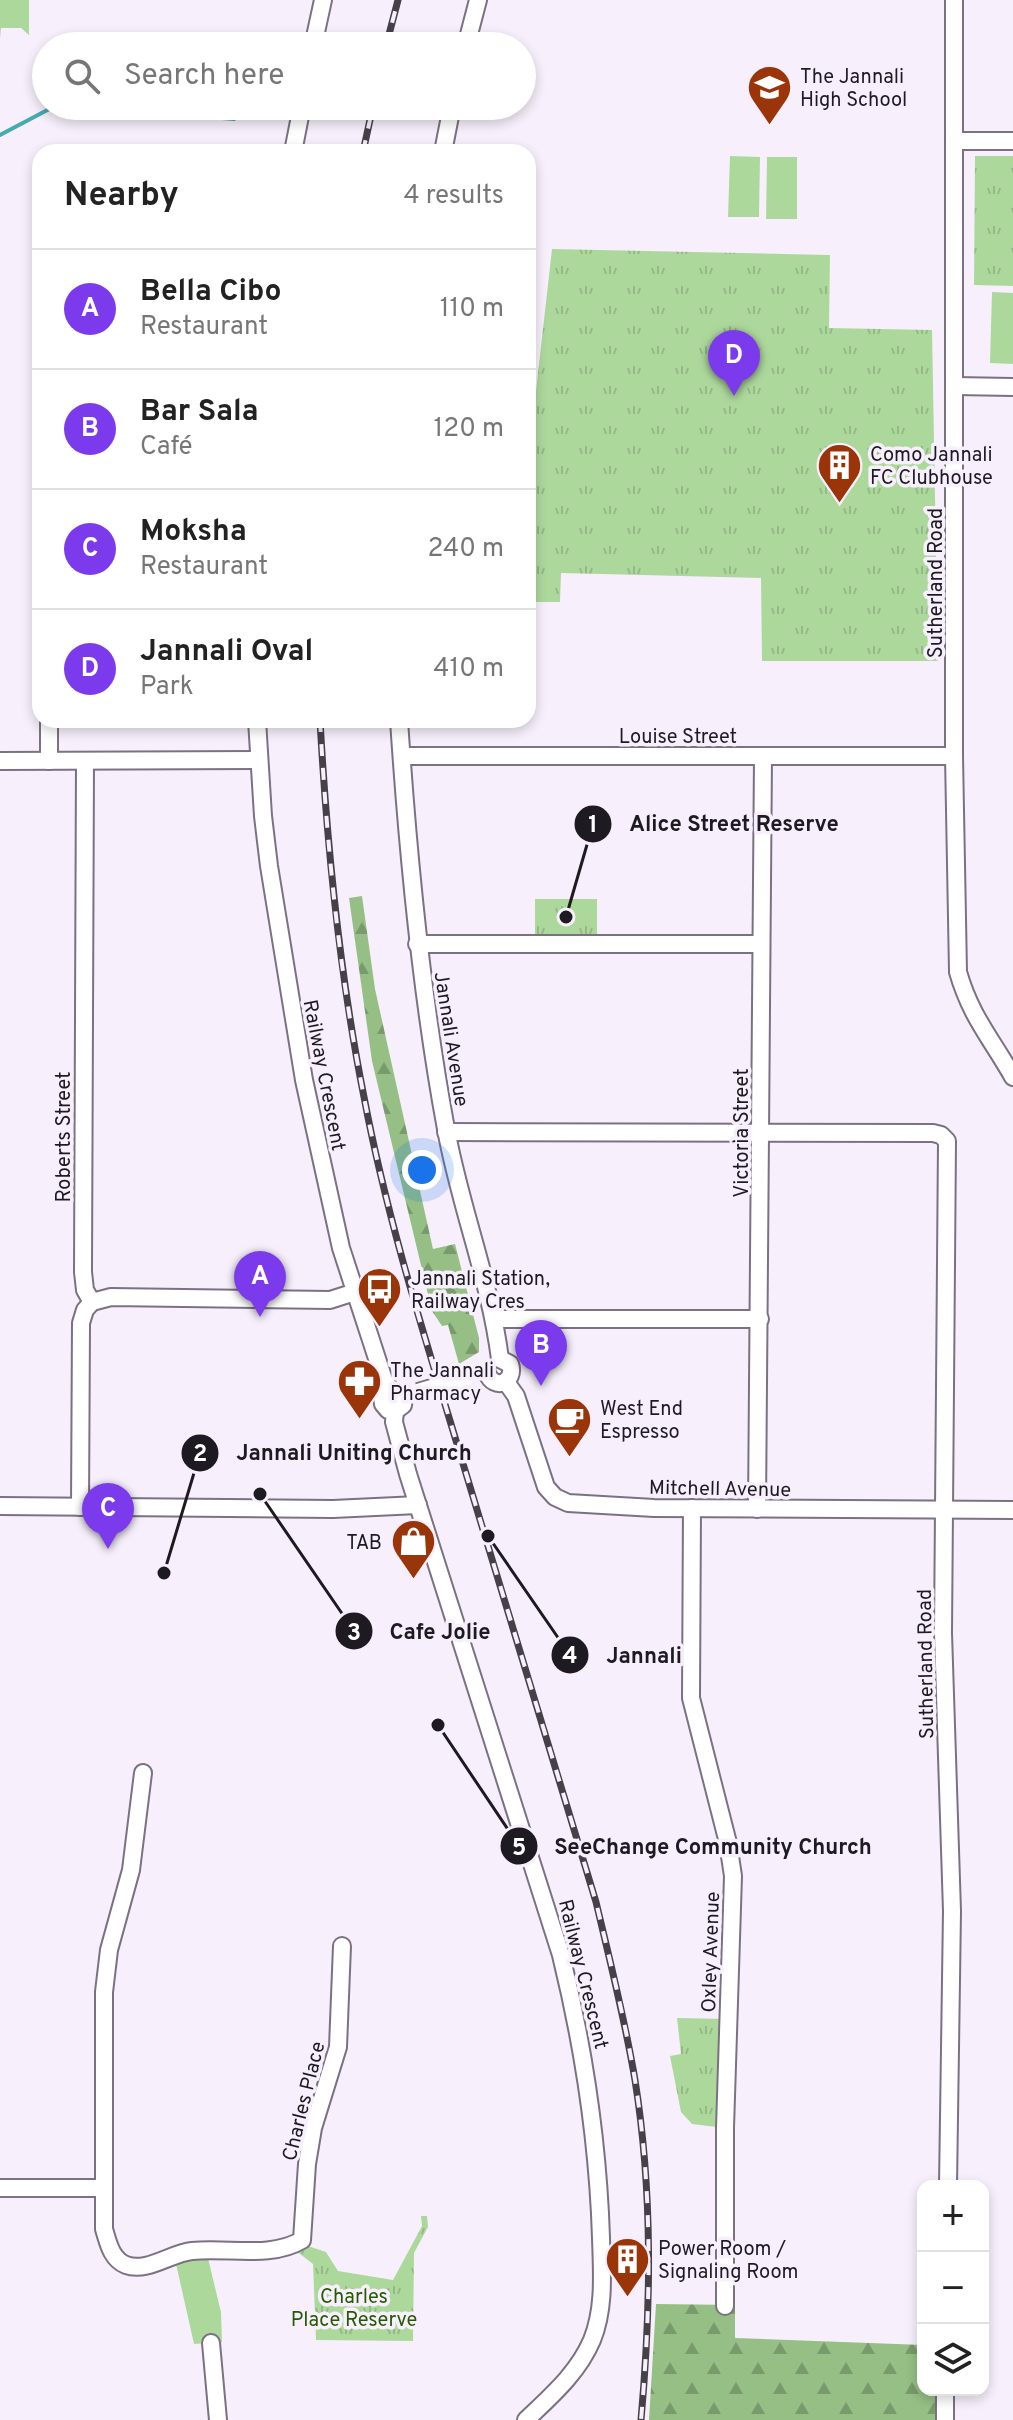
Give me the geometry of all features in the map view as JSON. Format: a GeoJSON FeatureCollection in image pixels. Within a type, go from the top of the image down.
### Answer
{"type":"FeatureCollection","features":[{"type":"Feature","properties":{"kind":"street"},"geometry":{"type":"LineString","coordinates":[[316,32],[323,0]]}},
{"type":"Feature","properties":{"kind":"street"},"geometry":{"type":"LineString","coordinates":[[470,32],[478,0]]}},
{"type":"Feature","properties":{"kind":"street","name":"Sutherland Road"},"geometry":{"type":"LineString","coordinates":[[954,0],[954,756],[958,972],[975,1018],[1013,1077]]}},
{"type":"Feature","properties":{"kind":"street"},"geometry":{"type":"LineString","coordinates":[[295,144],[299,120]]}},
{"type":"Feature","properties":{"kind":"street"},"geometry":{"type":"LineString","coordinates":[[445,144],[449,120]]}},
{"type":"Feature","properties":{"kind":"street"},"geometry":{"type":"LineString","coordinates":[[954,141],[1013,141]]}},
{"type":"Feature","properties":{"kind":"street"},"geometry":{"type":"LineString","coordinates":[[955,386],[1013,387]]}},
{"type":"Feature","properties":{"kind":"street"},"geometry":{"type":"LineString","coordinates":[[49,728],[49,761]]}},
{"type":"Feature","properties":{"kind":"street","name":"Railway Crescent"},"geometry":{"type":"LineString","coordinates":[[257,728],[269,866],[304,1080],[332,1210],[384,1380],[404,1392]]}},
{"type":"Feature","properties":{"kind":"street","name":"Jannali Avenue"},"geometry":{"type":"LineString","coordinates":[[400,728],[417,944],[446,1132],[495,1319],[500,1359]]}},
{"type":"Feature","properties":{"kind":"street","name":"Louise Street"},"geometry":{"type":"LineString","coordinates":[[402,756],[954,756]]}},
{"type":"Feature","properties":{"kind":"street","name":"Victoria Street"},"geometry":{"type":"LineString","coordinates":[[757,1509],[763,757]]}},
{"type":"Feature","properties":{"kind":"street"},"geometry":{"type":"LineString","coordinates":[[0,761],[259,760]]}},
{"type":"Feature","properties":{"kind":"street","name":"Roberts Street"},"geometry":{"type":"LineString","coordinates":[[85,762],[83,1272],[85,1290],[92,1302]]}},
{"type":"Feature","properties":{"kind":"street"},"geometry":{"type":"LineString","coordinates":[[417,944],[761,944]]}},
{"type":"Feature","properties":{"kind":"street"},"geometry":{"type":"LineString","coordinates":[[446,1132],[761,1132]]}},
{"type":"Feature","properties":{"kind":"street","name":"Sutherland Road"},"geometry":{"type":"LineString","coordinates":[[761,1132],[933,1133],[947,1141],[945,1735],[952,1911],[948,2180]]}},
{"type":"Feature","properties":{"kind":"street"},"geometry":{"type":"LineString","coordinates":[[80,1507],[81,1323],[85,1310],[92,1302],[111,1297],[330,1300],[355,1292]]}},
{"type":"Feature","properties":{"kind":"street"},"geometry":{"type":"LineString","coordinates":[[495,1319],[760,1319]]}},
{"type":"Feature","properties":{"kind":"street"},"geometry":{"type":"LineString","coordinates":[[500,1359],[507,1361],[512,1368],[506,1382],[494,1383],[487,1373],[490,1363],[500,1359]]}},
{"type":"Feature","properties":{"kind":"street"},"geometry":{"type":"LineString","coordinates":[[404,1392],[487,1373]]}},
{"type":"Feature","properties":{"kind":"street","name":"Mitchell Avenue"},"geometry":{"type":"LineString","coordinates":[[506,1382],[516,1396],[543,1480],[555,1497],[584,1506],[1013,1510]]}},
{"type":"Feature","properties":{"kind":"street","name":"Railway Crescent"},"geometry":{"type":"LineString","coordinates":[[404,1392],[382,1397],[383,1404],[388,1410],[395,1411],[396,1429],[418,1505],[548,1909],[585,2061],[600,2181],[602,2296],[595,2331],[574,2371],[526,2420]]}},
{"type":"Feature","properties":{"kind":"street"},"geometry":{"type":"LineString","coordinates":[[0,1506],[333,1509],[418,1505]]}},
{"type":"Feature","properties":{"kind":"street","name":"Oxley Avenue"},"geometry":{"type":"LineString","coordinates":[[692,1508],[691,1698],[728,1843],[733,1876],[725,2128],[725,2306]]}},
{"type":"Feature","properties":{"kind":"street","name":"Charles Place"},"geometry":{"type":"LineString","coordinates":[[143,1773],[131,1870],[109,1950],[104,1992],[104,2229],[111,2251],[125,2265],[145,2266],[189,2251],[291,2247],[302,2240],[307,2164],[313,2128],[338,2047],[342,1946]]}},
{"type":"Feature","properties":{"kind":"street"},"geometry":{"type":"LineString","coordinates":[[0,2188],[103,2188]]}},
{"type":"Feature","properties":{"kind":"street"},"geometry":{"type":"LineString","coordinates":[[211,2343],[218,2420]]}},
{"type":"Feature","properties":{"kind":"street"},"geometry":{"type":"LineString","coordinates":[[945,2396],[945,2420]]}},
{"type":"Feature","properties":{"kind":"green space"},"geometry":{"type":"Polygon","coordinates":[[[0,0],[29,0],[29,35],[21,28],[1,28],[0,39],[0,0]]]}},
{"type":"Feature","properties":{"kind":"green space"},"geometry":{"type":"Polygon","coordinates":[[[730,156],[760,157],[759,217],[728,217],[730,156]]]}},
{"type":"Feature","properties":{"kind":"green space"},"geometry":{"type":"Polygon","coordinates":[[[975,156],[1013,156],[1013,286],[974,285],[975,156]]]}},
{"type":"Feature","properties":{"kind":"green space"},"geometry":{"type":"Polygon","coordinates":[[[767,157],[797,157],[797,219],[766,219],[767,157]]]}},
{"type":"Feature","properties":{"kind":"green space"},"geometry":{"type":"Polygon","coordinates":[[[552,249],[830,255],[829,328],[932,330],[938,661],[762,661],[761,578],[561,573],[560,602],[536,602],[536,391],[552,249]]]}},
{"type":"Feature","properties":{"kind":"green space"},"geometry":{"type":"Polygon","coordinates":[[[992,292],[1013,293],[1013,364],[990,363],[992,292]]]}},
{"type":"Feature","properties":{"kind":"green space"},"geometry":{"type":"Polygon","coordinates":[[[362,896],[375,989],[433,1249],[455,1244],[479,1338],[479,1352],[459,1364],[448,1325],[442,1326],[432,1311],[372,1061],[349,898],[362,896]]]}},
{"type":"Feature","properties":{"kind":"green space"},"geometry":{"type":"Polygon","coordinates":[[[535,899],[597,899],[597,934],[535,934],[535,899]]]}},
{"type":"Feature","properties":{"kind":"green space"},"geometry":{"type":"Polygon","coordinates":[[[677,2018],[728,2019],[725,2128],[692,2124],[681,2112],[670,2056],[681,2054],[677,2018]]]}},
{"type":"Feature","properties":{"kind":"green space","name":"Charles Place Reserve"},"geometry":{"type":"Polygon","coordinates":[[[421,2216],[427,2216],[428,2227],[414,2253],[413,2341],[316,2340],[313,2264],[291,2247],[302,2240],[308,2246],[326,2252],[338,2271],[393,2280],[422,2226],[421,2216]]]}},
{"type":"Feature","properties":{"kind":"green space"},"geometry":{"type":"Polygon","coordinates":[[[206,2250],[221,2312],[222,2342],[194,2344],[174,2255],[206,2250]]]}},
{"type":"Feature","properties":{"kind":"green space"},"geometry":{"type":"Polygon","coordinates":[[[656,2304],[735,2305],[735,2338],[917,2345],[917,2396],[945,2396],[945,2420],[649,2420],[656,2304]]]}},
{"type":"Feature","properties":{"kind":"waterway"},"geometry":{"type":"LineString","coordinates":[[0,135],[32,118]]}},
{"type":"Feature","properties":{"kind":"railway"},"geometry":{"type":"LineString","coordinates":[[390,32],[398,0]]}},
{"type":"Feature","properties":{"kind":"railway"},"geometry":{"type":"LineString","coordinates":[[365,144],[370,120]]}},
{"type":"Feature","properties":{"kind":"railway"},"geometry":{"type":"LineString","coordinates":[[321,728],[330,862],[341,956],[373,1143],[421,1323],[596,1902],[631,2058],[641,2122],[647,2207],[647,2335],[641,2420]]}},
{"type":"Feature","properties":{"kind":"place","name":"The Jannali High School"},"geometry":{"type":"Point","coordinates":[769,126]}},
{"type":"Feature","properties":{"kind":"place","name":"Jannali Oval"},"geometry":{"type":"Point","coordinates":[734,396]}},
{"type":"Feature","properties":{"kind":"place","name":"Como Jannali FC Clubhouse"},"geometry":{"type":"Point","coordinates":[839,505]}},
{"type":"Feature","properties":{"kind":"place","name":"Alice Street Reserve"},"geometry":{"type":"Point","coordinates":[566,917]}},
{"type":"Feature","properties":{"kind":"place","name":"Bella Cibo"},"geometry":{"type":"Point","coordinates":[260,1317]}},
{"type":"Feature","properties":{"kind":"place","name":"Jannali Station, Railway Cres"},"geometry":{"type":"Point","coordinates":[380,1329]}},
{"type":"Feature","properties":{"kind":"place","name":"Bar Sala"},"geometry":{"type":"Point","coordinates":[541,1386]}},
{"type":"Feature","properties":{"kind":"place","name":"The Jannali Pharmacy"},"geometry":{"type":"Point","coordinates":[359,1421]}},
{"type":"Feature","properties":{"kind":"place","name":"West End Espresso"},"geometry":{"type":"Point","coordinates":[569,1458]}},
{"type":"Feature","properties":{"kind":"place","name":"Cafe Jolie"},"geometry":{"type":"Point","coordinates":[260,1494]}},
{"type":"Feature","properties":{"kind":"place","name":"Jannali"},"geometry":{"type":"Point","coordinates":[488,1536]}},
{"type":"Feature","properties":{"kind":"place","name":"Moksha"},"geometry":{"type":"Point","coordinates":[108,1549]}},
{"type":"Feature","properties":{"kind":"place","name":"Jannali Uniting Church"},"geometry":{"type":"Point","coordinates":[164,1573]}},
{"type":"Feature","properties":{"kind":"place","name":"TAB"},"geometry":{"type":"Point","coordinates":[413,1581]}},
{"type":"Feature","properties":{"kind":"place","name":"SeeChange Community Church"},"geometry":{"type":"Point","coordinates":[438,1725]}},
{"type":"Feature","properties":{"kind":"place","name":"Power Room / Signaling Room"},"geometry":{"type":"Point","coordinates":[627,2299]}}]}
